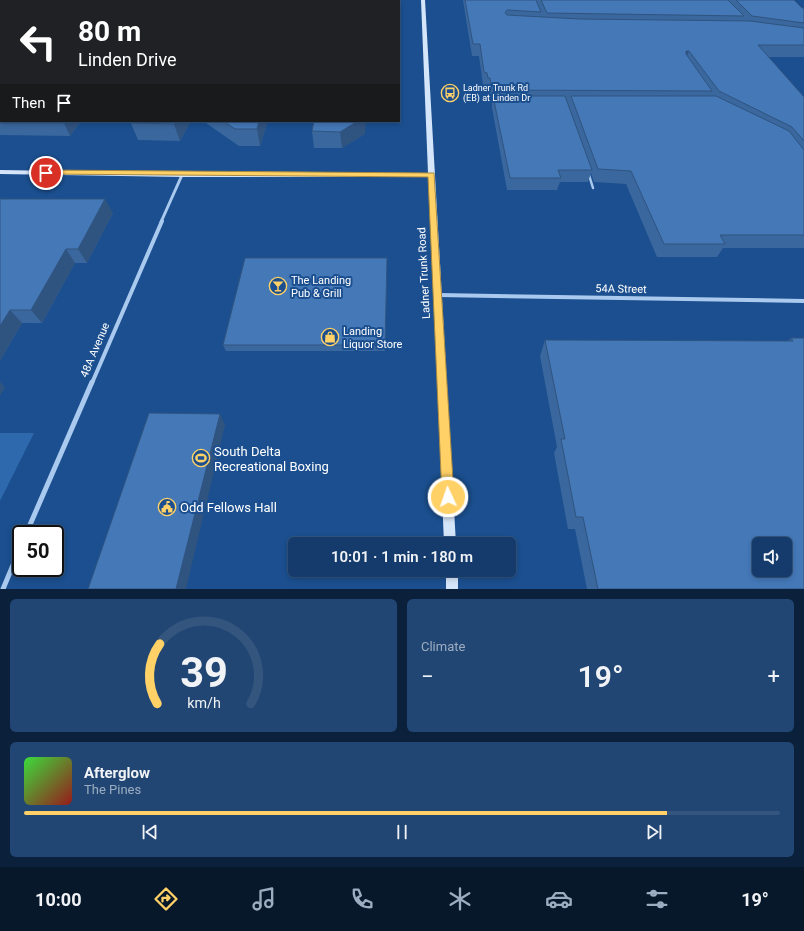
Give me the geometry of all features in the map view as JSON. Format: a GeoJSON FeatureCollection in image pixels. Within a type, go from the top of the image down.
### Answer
{"type":"FeatureCollection","features":[{"type":"Feature","properties":{"kind":"main road","name":"Ladner Trunk Road"},"geometry":{"type":"LineString","coordinates":[[423,0],[450,537]]}},
{"type":"Feature","properties":{"kind":"main road"},"geometry":{"type":"LineString","coordinates":[[0,172],[182,175],[432,175]]}},
{"type":"Feature","properties":{"kind":"main road"},"geometry":{"type":"LineString","coordinates":[[452,577],[452,589]]}},
{"type":"Feature","properties":{"kind":"street"},"geometry":{"type":"LineString","coordinates":[[270,0],[309,0]]}},
{"type":"Feature","properties":{"kind":"street","name":"48A Avenue"},"geometry":{"type":"LineString","coordinates":[[30,525],[182,175]]}},
{"type":"Feature","properties":{"kind":"street","name":"54A Street"},"geometry":{"type":"LineString","coordinates":[[438,295],[804,301]]}},
{"type":"Feature","properties":{"kind":"street"},"geometry":{"type":"LineString","coordinates":[[2,589],[12,566]]}},
{"type":"Feature","properties":{"kind":"lane"},"geometry":{"type":"LineString","coordinates":[[588,173],[593,188]]}},
{"type":"Feature","properties":{"kind":"shaded area"},"geometry":{"type":"Polygon","coordinates":[[[0,433],[34,433],[0,501],[0,433]]]}},
{"type":"Feature","properties":{"kind":"building"},"geometry":{"type":"Polygon","coordinates":[[[465,0],[536,0],[541,12],[507,10],[505,13],[507,15],[579,19],[750,21],[804,28],[804,45],[758,45],[804,97],[804,141],[792,127],[719,91],[689,51],[686,51],[686,54],[712,91],[492,90],[490,78],[488,78],[487,73],[484,72],[480,44],[473,44],[465,0]]]}},
{"type":"Feature","properties":{"kind":"building"},"geometry":{"type":"Polygon","coordinates":[[[541,0],[728,0],[744,16],[547,13],[541,0]]]}},
{"type":"Feature","properties":{"kind":"building"},"geometry":{"type":"Polygon","coordinates":[[[736,0],[794,0],[802,8],[804,8],[804,23],[752,16],[736,0]]]}},
{"type":"Feature","properties":{"kind":"building"},"geometry":{"type":"Polygon","coordinates":[[[493,96],[565,96],[592,170],[558,170],[561,178],[510,178],[493,96]]]}},
{"type":"Feature","properties":{"kind":"building"},"geometry":{"type":"Polygon","coordinates":[[[571,96],[716,96],[789,131],[804,150],[804,235],[720,235],[725,244],[664,244],[631,171],[598,169],[571,96]]]}},
{"type":"Feature","properties":{"kind":"building"},"geometry":{"type":"Polygon","coordinates":[[[0,122],[65,122],[64,123],[0,122]]]}},
{"type":"Feature","properties":{"kind":"building"},"geometry":{"type":"Polygon","coordinates":[[[132,122],[175,122],[174,124],[132,122]]]}},
{"type":"Feature","properties":{"kind":"building"},"geometry":{"type":"Polygon","coordinates":[[[224,122],[259,122],[257,129],[235,129],[224,122]]]}},
{"type":"Feature","properties":{"kind":"building"},"geometry":{"type":"Polygon","coordinates":[[[314,122],[356,122],[340,132],[312,131],[314,122]]]}},
{"type":"Feature","properties":{"kind":"building"},"geometry":{"type":"Polygon","coordinates":[[[0,199],[105,199],[78,249],[66,249],[31,310],[10,310],[0,326],[0,199]]]}},
{"type":"Feature","properties":{"kind":"building"},"geometry":{"type":"Polygon","coordinates":[[[245,258],[387,258],[385,345],[223,345],[245,258]]]}},
{"type":"Feature","properties":{"kind":"building"},"geometry":{"type":"Polygon","coordinates":[[[791,338],[804,338],[804,589],[598,589],[583,517],[576,517],[561,439],[565,439],[545,340],[793,341],[791,338]]]}},
{"type":"Feature","properties":{"kind":"building","name":"Odd Fellows Hall"},"geometry":{"type":"Polygon","coordinates":[[[149,413],[220,414],[176,589],[88,589],[149,413]]]}},
{"type":"Feature","properties":{"kind":"place","name":"Ladner Trunk Rd (EB) at Linden Dr"},"geometry":{"type":"Point","coordinates":[450,93]}},
{"type":"Feature","properties":{"kind":"place","name":"The Landing Pub & Grill"},"geometry":{"type":"Point","coordinates":[278,286]}},
{"type":"Feature","properties":{"kind":"place","name":"Landing Liquor Store"},"geometry":{"type":"Point","coordinates":[330,337]}},
{"type":"Feature","properties":{"kind":"place","name":"South Delta Recreational Boxing"},"geometry":{"type":"Point","coordinates":[201,458]}},
{"type":"Feature","properties":{"kind":"place","name":"Odd Fellows Hall"},"geometry":{"type":"Point","coordinates":[167,507]}},
{"type":"Feature","properties":{"kind":"route"},"geometry":{"type":"LineString","coordinates":[[46,173],[182,175],[432,175],[448,497]]}}]}
